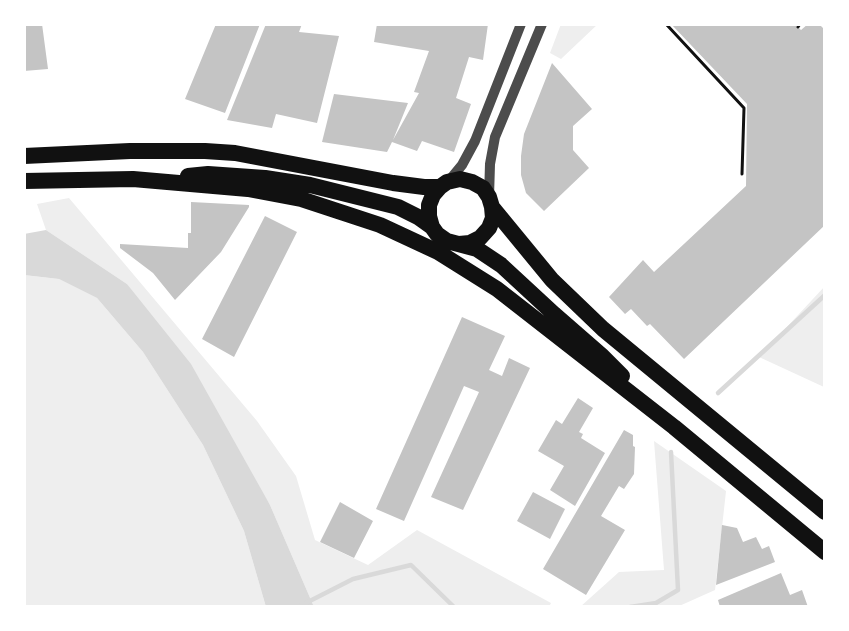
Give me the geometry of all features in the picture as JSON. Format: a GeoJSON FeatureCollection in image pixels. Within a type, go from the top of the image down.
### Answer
{"type":"FeatureCollection","features":[{"type":"Feature","properties":{"kind":"highway"},"geometry":{"type":"LineString","coordinates":[[24,156],[130,151],[205,151],[246,155],[424,187],[459,179],[472,182],[483,188],[491,202],[552,280],[603,329],[825,512]]}},
{"type":"Feature","properties":{"kind":"highway"},"geometry":{"type":"LineString","coordinates":[[24,181],[133,179],[208,174],[265,178],[310,185],[398,207],[418,217],[447,241],[477,249],[501,265],[601,355],[674,427]]}},
{"type":"Feature","properties":{"kind":"highway"},"geometry":{"type":"LineString","coordinates":[[133,179],[248,189],[301,199],[380,225],[438,252],[497,289],[674,427],[825,552]]}},
{"type":"Feature","properties":{"kind":"highway"},"geometry":{"type":"LineString","coordinates":[[432,227],[429,205],[433,195],[444,184]]}},
{"type":"Feature","properties":{"kind":"highway"},"geometry":{"type":"LineString","coordinates":[[459,244],[470,243],[489,228],[492,218],[491,202]]}},
{"type":"Feature","properties":{"kind":"street"},"geometry":{"type":"LineString","coordinates":[[444,184],[462,165],[475,141],[521,24]]}},
{"type":"Feature","properties":{"kind":"street"},"geometry":{"type":"LineString","coordinates":[[491,202],[490,164],[495,137],[542,24]]}},
{"type":"Feature","properties":{"kind":"path"},"geometry":{"type":"LineString","coordinates":[[666,24],[731,91],[744,108],[742,174]]}},
{"type":"Feature","properties":{"kind":"shaded area"},"geometry":{"type":"Polygon","coordinates":[[[561,24],[598,24],[561,59],[550,53],[561,24]]]}},
{"type":"Feature","properties":{"kind":"shaded area"},"geometry":{"type":"Polygon","coordinates":[[[69,198],[257,421],[296,476],[315,540],[368,565],[417,530],[551,603],[549,607],[314,607],[270,505],[127,284],[46,230],[37,204],[69,198]]]}},
{"type":"Feature","properties":{"kind":"shaded area"},"geometry":{"type":"Polygon","coordinates":[[[46,230],[127,284],[191,364],[270,505],[314,607],[266,607],[244,531],[203,445],[143,352],[97,298],[59,279],[24,275],[24,234],[46,230]]]}},
{"type":"Feature","properties":{"kind":"shaded area"},"geometry":{"type":"Polygon","coordinates":[[[24,275],[59,279],[97,298],[143,352],[203,445],[244,531],[266,607],[24,607],[24,275]]]}},
{"type":"Feature","properties":{"kind":"shaded area"},"geometry":{"type":"Polygon","coordinates":[[[825,286],[825,385],[824,387],[759,357],[825,286]]]}},
{"type":"Feature","properties":{"kind":"shaded area"},"geometry":{"type":"Polygon","coordinates":[[[654,441],[726,491],[715,590],[677,607],[580,607],[619,572],[664,570],[654,441]]]}},
{"type":"Feature","properties":{"kind":"building"},"geometry":{"type":"Polygon","coordinates":[[[24,24],[42,24],[48,69],[24,71],[24,24]]]}},
{"type":"Feature","properties":{"kind":"building"},"geometry":{"type":"Polygon","coordinates":[[[216,24],[260,24],[225,113],[185,99],[216,24]]]}},
{"type":"Feature","properties":{"kind":"building"},"geometry":{"type":"Polygon","coordinates":[[[266,24],[302,24],[299,32],[339,36],[317,123],[276,114],[272,128],[227,120],[266,24]]]}},
{"type":"Feature","properties":{"kind":"building"},"geometry":{"type":"Polygon","coordinates":[[[377,24],[488,24],[483,60],[469,57],[456,98],[471,104],[454,152],[422,141],[417,151],[392,142],[387,152],[322,142],[334,94],[408,103],[393,140],[419,93],[414,92],[429,51],[374,42],[377,24]]]}},
{"type":"Feature","properties":{"kind":"building"},"geometry":{"type":"Polygon","coordinates":[[[671,24],[795,24],[801,30],[808,24],[820,25],[825,30],[825,225],[684,359],[650,324],[647,326],[631,309],[625,314],[609,297],[643,260],[654,272],[746,186],[747,104],[671,24]]]}},
{"type":"Feature","properties":{"kind":"building"},"geometry":{"type":"Polygon","coordinates":[[[552,63],[592,109],[573,126],[573,150],[589,168],[544,211],[526,193],[521,175],[521,156],[524,134],[552,63]]]}},
{"type":"Feature","properties":{"kind":"building"},"geometry":{"type":"Polygon","coordinates":[[[191,202],[249,205],[249,207],[221,252],[175,300],[153,273],[120,248],[120,244],[188,248],[188,233],[191,233],[191,202]]]}},
{"type":"Feature","properties":{"kind":"building"},"geometry":{"type":"Polygon","coordinates":[[[265,216],[297,232],[234,357],[202,339],[265,216]]]}},
{"type":"Feature","properties":{"kind":"building"},"geometry":{"type":"Polygon","coordinates":[[[462,317],[505,336],[489,370],[502,376],[509,358],[530,368],[463,510],[431,497],[479,392],[464,386],[404,521],[376,509],[462,317]]]}},
{"type":"Feature","properties":{"kind":"building"},"geometry":{"type":"Polygon","coordinates":[[[578,398],[593,408],[579,432],[583,434],[581,438],[605,453],[575,506],[550,490],[564,466],[538,451],[556,420],[562,424],[578,398]]]}},
{"type":"Feature","properties":{"kind":"building"},"geometry":{"type":"Polygon","coordinates":[[[624,430],[633,435],[634,474],[624,489],[619,486],[601,516],[625,530],[586,595],[543,569],[624,430]]]}},
{"type":"Feature","properties":{"kind":"building"},"geometry":{"type":"Polygon","coordinates":[[[533,492],[565,509],[550,539],[517,521],[533,492]]]}},
{"type":"Feature","properties":{"kind":"building"},"geometry":{"type":"Polygon","coordinates":[[[340,502],[373,521],[354,558],[320,542],[340,502]]]}},
{"type":"Feature","properties":{"kind":"building"},"geometry":{"type":"Polygon","coordinates":[[[722,525],[737,528],[743,542],[756,537],[762,549],[769,546],[775,562],[716,585],[722,525]]]}},
{"type":"Feature","properties":{"kind":"building"},"geometry":{"type":"Polygon","coordinates":[[[781,573],[790,595],[802,590],[808,607],[720,607],[718,600],[781,573]]]}},
{"type":"Feature","properties":{"kind":"waterway"},"geometry":{"type":"LineString","coordinates":[[718,393],[825,295]]}},
{"type":"Feature","properties":{"kind":"waterway"},"geometry":{"type":"LineString","coordinates":[[630,607],[656,603],[678,590],[671,452]]}},
{"type":"Feature","properties":{"kind":"waterway"},"geometry":{"type":"LineString","coordinates":[[298,607],[353,579],[411,565],[454,607]]}}]}
